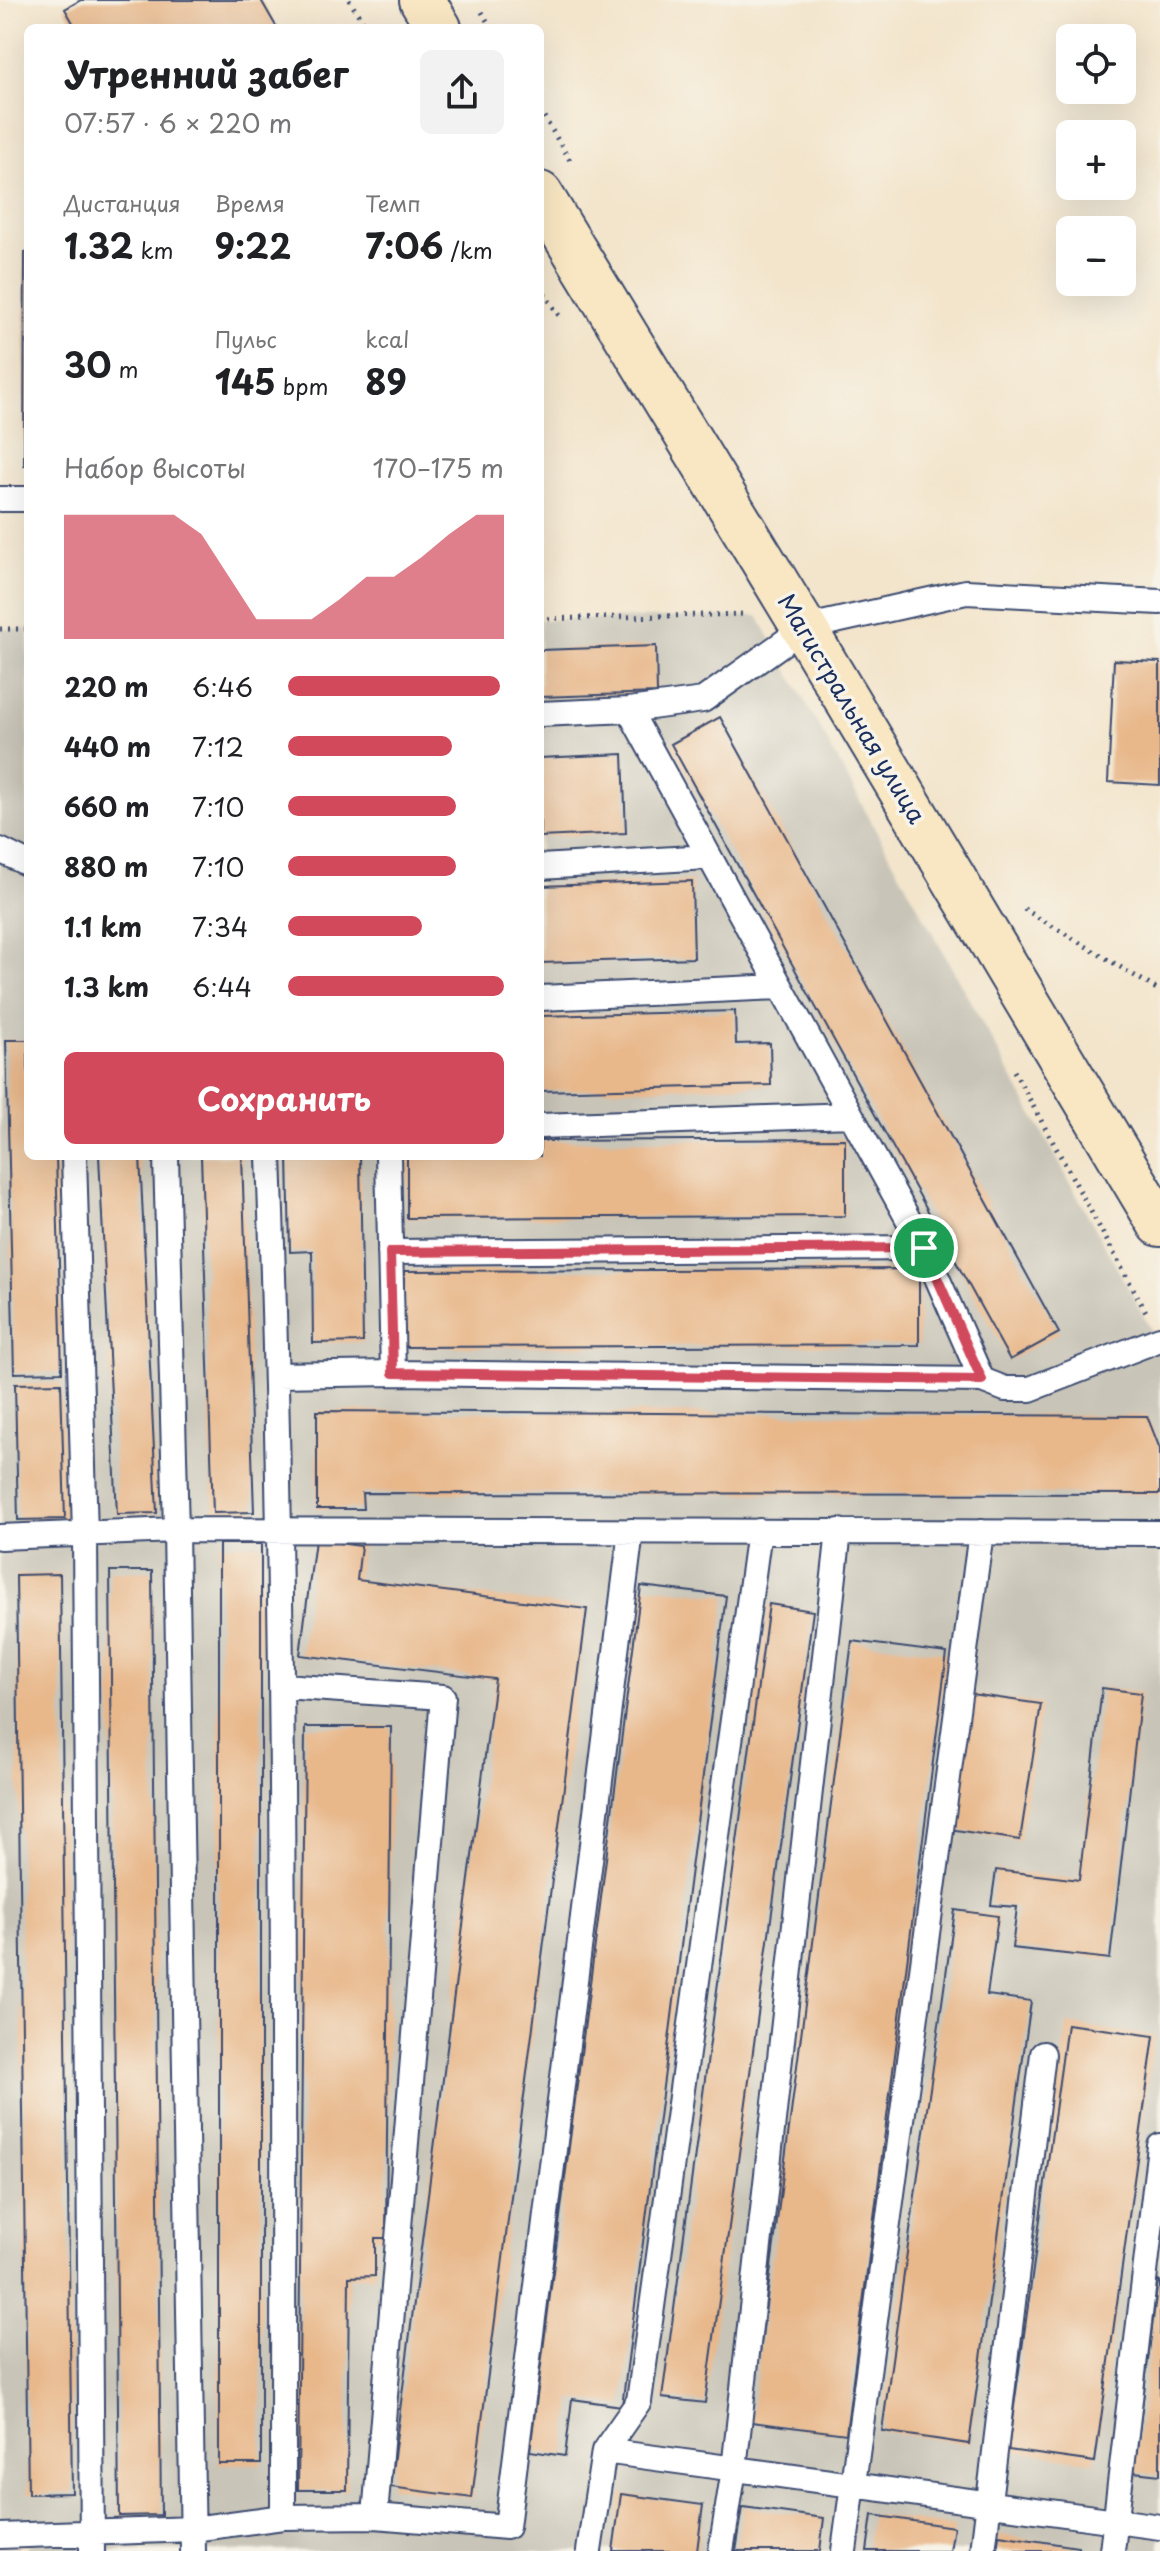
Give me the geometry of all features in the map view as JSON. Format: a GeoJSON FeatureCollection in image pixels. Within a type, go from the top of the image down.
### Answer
{"type":"FeatureCollection","features":[{"type":"Feature","properties":{"kind":"main road"},"geometry":{"type":"LineString","coordinates":[[422,0],[437,24]]}},
{"type":"Feature","properties":{"kind":"main road","name":"Магистральная улица"},"geometry":{"type":"LineString","coordinates":[[544,201],[1160,1224]]}},
{"type":"Feature","properties":{"kind":"lane"},"geometry":{"type":"LineString","coordinates":[[0,499],[24,499]]}},
{"type":"Feature","properties":{"kind":"lane"},"geometry":{"type":"LineString","coordinates":[[544,714],[629,710],[703,700],[804,628],[966,592],[1160,602]]}},
{"type":"Feature","properties":{"kind":"lane"},"geometry":{"type":"LineString","coordinates":[[629,710],[924,1248],[982,1380]]}},
{"type":"Feature","properties":{"kind":"lane"},"geometry":{"type":"LineString","coordinates":[[0,850],[24,862]]}},
{"type":"Feature","properties":{"kind":"lane"},"geometry":{"type":"LineString","coordinates":[[544,867],[708,857]]}},
{"type":"Feature","properties":{"kind":"lane"},"geometry":{"type":"LineString","coordinates":[[544,998],[780,987]]}},
{"type":"Feature","properties":{"kind":"lane"},"geometry":{"type":"LineString","coordinates":[[544,1126],[851,1115]]}},
{"type":"Feature","properties":{"kind":"lane"},"geometry":{"type":"LineString","coordinates":[[74,1160],[85,1534],[91,2542]]}},
{"type":"Feature","properties":{"kind":"lane"},"geometry":{"type":"LineString","coordinates":[[166,1160],[176,1530],[193,2540]]}},
{"type":"Feature","properties":{"kind":"lane"},"geometry":{"type":"LineString","coordinates":[[269,1160],[283,1686],[283,2517]]}},
{"type":"Feature","properties":{"kind":"lane"},"geometry":{"type":"LineString","coordinates":[[388,1160],[393,1373]]}},
{"type":"Feature","properties":{"kind":"lane"},"geometry":{"type":"LineString","coordinates":[[390,1252],[924,1248]]}},
{"type":"Feature","properties":{"kind":"lane"},"geometry":{"type":"LineString","coordinates":[[277,1375],[393,1373],[982,1380],[1005,1389],[1030,1389],[1160,1339]]}},
{"type":"Feature","properties":{"kind":"lane"},"geometry":{"type":"LineString","coordinates":[[0,1537],[176,1530],[1160,1533]]}},
{"type":"Feature","properties":{"kind":"lane"},"geometry":{"type":"LineString","coordinates":[[0,2536],[91,2542],[193,2540],[283,2517],[375,2516],[507,2527],[631,1531]]}},
{"type":"Feature","properties":{"kind":"lane"},"geometry":{"type":"LineString","coordinates":[[589,2551],[604,2451],[639,2401],[759,1531]]}},
{"type":"Feature","properties":{"kind":"lane"},"geometry":{"type":"LineString","coordinates":[[721,2551],[734,2469],[839,1531]]}},
{"type":"Feature","properties":{"kind":"lane"},"geometry":{"type":"LineString","coordinates":[[844,2551],[981,1532]]}},
{"type":"Feature","properties":{"kind":"lane"},"geometry":{"type":"LineString","coordinates":[[283,1686],[443,1697],[375,2516]]}},
{"type":"Feature","properties":{"kind":"lane"},"geometry":{"type":"LineString","coordinates":[[983,2551],[1043,2054]]}},
{"type":"Feature","properties":{"kind":"lane"},"geometry":{"type":"LineString","coordinates":[[1112,2551],[1160,2146]]}},
{"type":"Feature","properties":{"kind":"lane"},"geometry":{"type":"LineString","coordinates":[[604,2451],[1160,2527]]}},
{"type":"Feature","properties":{"kind":"path"},"geometry":{"type":"LineString","coordinates":[[349,0],[364,24]]}},
{"type":"Feature","properties":{"kind":"path"},"geometry":{"type":"LineString","coordinates":[[544,619],[758,614]]}},
{"type":"Feature","properties":{"kind":"path"},"geometry":{"type":"LineString","coordinates":[[0,629],[24,629]]}},
{"type":"Feature","properties":{"kind":"path"},"geometry":{"type":"LineString","coordinates":[[1020,906],[1160,991]]}},
{"type":"Feature","properties":{"kind":"shaded area"},"geometry":{"type":"Polygon","coordinates":[[[758,616],[1160,1346],[1160,2551],[27,2551],[27,2535],[0,2536],[0,629],[24,629],[24,1160],[544,1160],[544,620],[758,616]]]}},
{"type":"Feature","properties":{"kind":"building"},"geometry":{"type":"Polygon","coordinates":[[[81,0],[261,0],[275,24],[74,24],[65,9],[81,0]]]}},
{"type":"Feature","properties":{"kind":"building"},"geometry":{"type":"Polygon","coordinates":[[[656,646],[657,693],[544,697],[544,650],[656,646]]]}},
{"type":"Feature","properties":{"kind":"building"},"geometry":{"type":"Polygon","coordinates":[[[1114,660],[1160,662],[1160,785],[1108,782],[1114,660]]]}},
{"type":"Feature","properties":{"kind":"building"},"geometry":{"type":"Polygon","coordinates":[[[720,717],[1059,1333],[1010,1360],[671,744],[720,717]]]}},
{"type":"Feature","properties":{"kind":"building"},"geometry":{"type":"Polygon","coordinates":[[[623,754],[626,833],[544,837],[544,758],[623,754]]]}},
{"type":"Feature","properties":{"kind":"building"},"geometry":{"type":"Polygon","coordinates":[[[692,881],[694,958],[544,963],[544,886],[692,881]]]}},
{"type":"Feature","properties":{"kind":"building"},"geometry":{"type":"Polygon","coordinates":[[[735,1011],[736,1044],[770,1043],[771,1085],[544,1091],[544,1016],[735,1011]]]}},
{"type":"Feature","properties":{"kind":"building"},"geometry":{"type":"Polygon","coordinates":[[[6,1040],[24,1040],[24,1160],[56,1160],[62,1372],[14,1373],[6,1040]]]}},
{"type":"Feature","properties":{"kind":"building"},"geometry":{"type":"Polygon","coordinates":[[[845,1139],[845,1216],[407,1218],[407,1160],[544,1160],[544,1141],[845,1139]]]}},
{"type":"Feature","properties":{"kind":"building"},"geometry":{"type":"Polygon","coordinates":[[[99,1160],[140,1160],[157,1513],[117,1514],[99,1160]]]}},
{"type":"Feature","properties":{"kind":"building"},"geometry":{"type":"Polygon","coordinates":[[[201,1160],[242,1160],[254,1512],[213,1513],[201,1160]]]}},
{"type":"Feature","properties":{"kind":"building"},"geometry":{"type":"Polygon","coordinates":[[[288,1160],[360,1160],[363,1342],[313,1343],[312,1251],[290,1252],[288,1160]]]}},
{"type":"Feature","properties":{"kind":"building"},"geometry":{"type":"Polygon","coordinates":[[[919,1269],[919,1345],[404,1347],[404,1271],[919,1269]]]}},
{"type":"Feature","properties":{"kind":"building"},"geometry":{"type":"Polygon","coordinates":[[[61,1383],[65,1519],[18,1520],[15,1384],[61,1383]]]}},
{"type":"Feature","properties":{"kind":"building"},"geometry":{"type":"Polygon","coordinates":[[[317,1411],[1147,1416],[1160,1449],[1160,1494],[362,1493],[363,1509],[317,1509],[317,1411]]]}},
{"type":"Feature","properties":{"kind":"building"},"geometry":{"type":"Polygon","coordinates":[[[315,1540],[361,1546],[357,1580],[587,1609],[472,2498],[390,2487],[495,1679],[300,1655],[315,1540]]]}},
{"type":"Feature","properties":{"kind":"building"},"geometry":{"type":"Polygon","coordinates":[[[219,1544],[261,1544],[261,2464],[219,2464],[219,1544]]]}},
{"type":"Feature","properties":{"kind":"building"},"geometry":{"type":"Polygon","coordinates":[[[110,1571],[152,1571],[161,2515],[119,2516],[110,1571]]]}},
{"type":"Feature","properties":{"kind":"building"},"geometry":{"type":"Polygon","coordinates":[[[60,1574],[72,2493],[28,2494],[16,1575],[60,1574]]]}},
{"type":"Feature","properties":{"kind":"building"},"geometry":{"type":"Polygon","coordinates":[[[641,1586],[726,1596],[622,2406],[572,2399],[565,2456],[530,2451],[641,1586]]]}},
{"type":"Feature","properties":{"kind":"building"},"geometry":{"type":"Polygon","coordinates":[[[769,1604],[813,1611],[705,2403],[662,2398],[769,1604]]]}},
{"type":"Feature","properties":{"kind":"building"},"geometry":{"type":"Polygon","coordinates":[[[852,1641],[947,1653],[846,2434],[751,2422],[852,1641]]]}},
{"type":"Feature","properties":{"kind":"building"},"geometry":{"type":"Polygon","coordinates":[[[1102,1688],[1141,1693],[1110,1959],[1012,1948],[1017,1907],[991,1905],[996,1870],[1079,1880],[1102,1688]]]}},
{"type":"Feature","properties":{"kind":"building"},"geometry":{"type":"Polygon","coordinates":[[[971,1694],[1041,1704],[1020,1840],[949,1829],[971,1694]]]}},
{"type":"Feature","properties":{"kind":"building"},"geometry":{"type":"Polygon","coordinates":[[[305,1727],[391,1727],[386,2238],[375,2238],[375,2276],[349,2277],[347,2490],[298,2490],[305,1727]]]}},
{"type":"Feature","properties":{"kind":"building"},"geometry":{"type":"Polygon","coordinates":[[[955,1910],[998,1916],[987,1995],[1031,2001],[969,2444],[882,2431],[955,1910]]]}},
{"type":"Feature","properties":{"kind":"building"},"geometry":{"type":"Polygon","coordinates":[[[1067,2024],[1154,2036],[1095,2462],[1008,2450],[1067,2024]]]}},
{"type":"Feature","properties":{"kind":"building"},"geometry":{"type":"Polygon","coordinates":[[[1160,2281],[1160,2475],[1134,2472],[1160,2281]]]}},
{"type":"Feature","properties":{"kind":"building"},"geometry":{"type":"Polygon","coordinates":[[[621,2494],[703,2505],[697,2551],[613,2551],[621,2494]]]}},
{"type":"Feature","properties":{"kind":"building"},"geometry":{"type":"Polygon","coordinates":[[[743,2507],[824,2518],[820,2551],[736,2551],[743,2507]]]}},
{"type":"Feature","properties":{"kind":"building"},"geometry":{"type":"Polygon","coordinates":[[[872,2515],[954,2527],[950,2551],[867,2551],[872,2515]]]}},
{"type":"Feature","properties":{"kind":"building"},"geometry":{"type":"Polygon","coordinates":[[[999,2535],[1078,2547],[1078,2551],[997,2551],[999,2535]]]}},
{"type":"Feature","properties":{"kind":"route"},"geometry":{"type":"LineString","coordinates":[[924,1248],[982,1380],[393,1373],[390,1252],[924,1248]]}}]}
